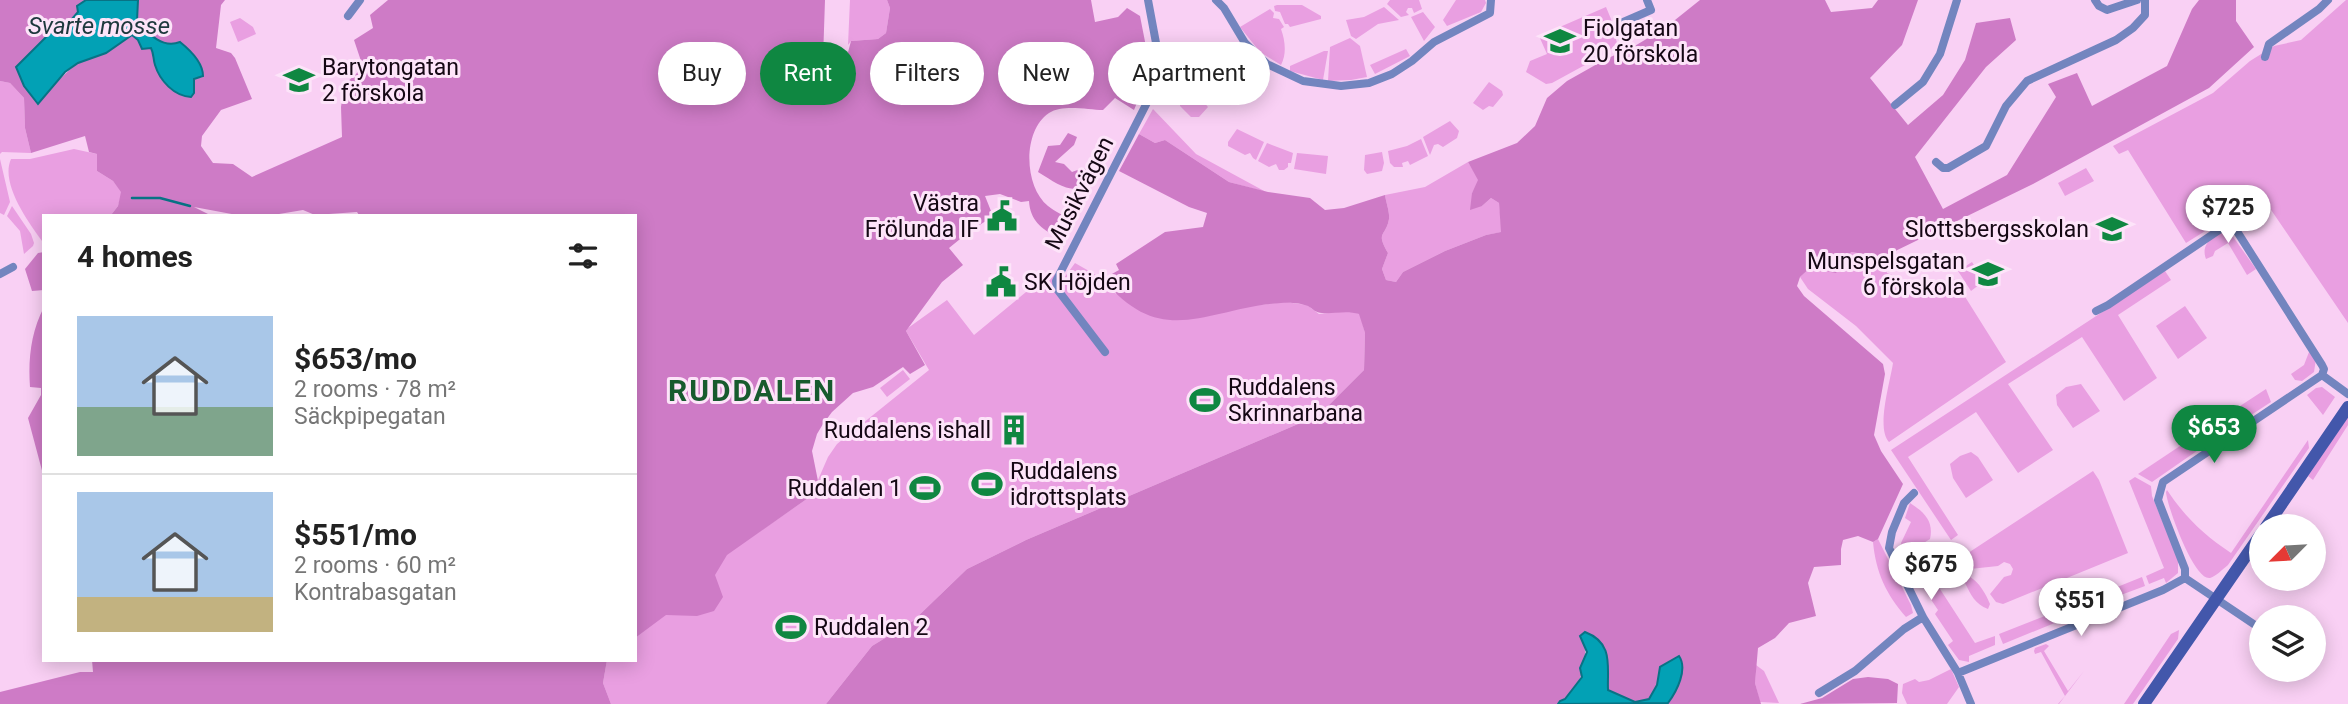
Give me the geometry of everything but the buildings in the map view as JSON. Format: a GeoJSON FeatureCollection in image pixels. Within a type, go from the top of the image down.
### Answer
{"type":"FeatureCollection","features":[{"type":"Feature","properties":{"kind":"street"},"geometry":{"type":"LineString","coordinates":[[348,16],[360,0]]}},
{"type":"Feature","properties":{"kind":"street","name":"Musikvägen"},"geometry":{"type":"LineString","coordinates":[[1105,352],[1057,289],[1056,281],[1156,85],[1159,59],[1147,0]]}},
{"type":"Feature","properties":{"kind":"street"},"geometry":{"type":"LineString","coordinates":[[1216,0],[1224,8],[1245,43],[1267,64],[1303,81],[1341,86],[1371,82],[1403,68],[1434,41],[1490,13],[1491,0]]}},
{"type":"Feature","properties":{"kind":"street"},"geometry":{"type":"LineString","coordinates":[[1621,23],[1651,10],[1647,0]]}},
{"type":"Feature","properties":{"kind":"street"},"geometry":{"type":"LineString","coordinates":[[1895,104],[1923,82],[1940,54],[1957,0]]}},
{"type":"Feature","properties":{"kind":"street"},"geometry":{"type":"LineString","coordinates":[[2095,0],[2107,10],[2137,0]]}},
{"type":"Feature","properties":{"kind":"street"},"geometry":{"type":"LineString","coordinates":[[1936,162],[1943,168],[1948,168],[1982,150],[1990,142],[2006,106],[2026,81],[2085,55],[2128,32],[2145,15],[2145,0]]}},
{"type":"Feature","properties":{"kind":"street"},"geometry":{"type":"LineString","coordinates":[[2265,57],[2269,44],[2328,0]]}},
{"type":"Feature","properties":{"kind":"street"},"geometry":{"type":"LineString","coordinates":[[2096,311],[2231,222],[2324,369],[2322,375],[2163,482],[2158,500],[2185,569],[2185,578]]}},
{"type":"Feature","properties":{"kind":"street"},"geometry":{"type":"LineString","coordinates":[[0,274],[13,267]]}},
{"type":"Feature","properties":{"kind":"street"},"geometry":{"type":"LineString","coordinates":[[2322,375],[2348,394]]}},
{"type":"Feature","properties":{"kind":"street"},"geometry":{"type":"LineString","coordinates":[[2275,514],[2348,407]]}},
{"type":"Feature","properties":{"kind":"street"},"geometry":{"type":"LineString","coordinates":[[1914,493],[1904,503],[1892,532],[1889,548],[1923,617],[1958,673],[1971,704]]}},
{"type":"Feature","properties":{"kind":"street"},"geometry":{"type":"LineString","coordinates":[[2144,704],[2249,552]]}},
{"type":"Feature","properties":{"kind":"street"},"geometry":{"type":"LineString","coordinates":[[2185,578],[2249,621]]}},
{"type":"Feature","properties":{"kind":"street"},"geometry":{"type":"LineString","coordinates":[[1958,673],[2163,590],[2185,578]]}},
{"type":"Feature","properties":{"kind":"street"},"geometry":{"type":"LineString","coordinates":[[1819,693],[1856,671],[1889,641],[1923,617]]}},
{"type":"Feature","properties":{"kind":"shaded area"},"geometry":{"type":"Polygon","coordinates":[[[0,0],[86,0],[77,6],[78,12],[72,19],[52,31],[16,67],[24,85],[49,89],[78,62],[106,53],[132,35],[151,48],[163,82],[171,88],[193,84],[194,79],[203,77],[199,62],[180,42],[167,43],[146,31],[137,21],[138,0],[225,0],[221,5],[216,48],[231,53],[235,58],[252,99],[221,110],[202,136],[201,146],[213,163],[233,164],[252,177],[342,137],[341,107],[344,85],[357,73],[361,61],[354,40],[373,28],[370,15],[388,0],[825,0],[824,42],[760,42],[760,105],[856,105],[856,42],[851,41],[878,39],[886,33],[890,8],[887,0],[1091,0],[1095,22],[1118,17],[1127,8],[1140,16],[1145,42],[1108,42],[1108,105],[1103,110],[1055,110],[1040,121],[1034,132],[1029,159],[1034,186],[1048,206],[1072,220],[1072,229],[1057,236],[1037,223],[1029,201],[1021,202],[1000,194],[985,196],[991,211],[989,219],[949,248],[963,265],[942,282],[906,331],[925,365],[910,374],[903,367],[873,387],[853,393],[832,412],[817,434],[812,451],[818,481],[811,496],[727,555],[715,575],[723,597],[714,611],[697,616],[666,615],[637,637],[637,214],[313,214],[303,210],[279,214],[232,214],[194,207],[208,214],[112,214],[118,206],[121,192],[113,181],[97,171],[97,154],[89,152],[85,136],[31,153],[25,128],[24,98],[10,83],[0,81],[0,0]]]}},
{"type":"Feature","properties":{"kind":"shaded area"},"geometry":{"type":"Polygon","coordinates":[[[850,0],[887,0],[890,8],[886,33],[878,39],[848,42],[850,0]]]}},
{"type":"Feature","properties":{"kind":"shaded area"},"geometry":{"type":"Polygon","coordinates":[[[1390,0],[1419,0],[1422,9],[1414,13],[1412,8],[1408,8],[1406,12],[1409,15],[1401,17],[1387,4],[1390,0]]]}},
{"type":"Feature","properties":{"kind":"shaded area"},"geometry":{"type":"Polygon","coordinates":[[[1456,0],[1485,0],[1486,3],[1481,12],[1447,26],[1443,20],[1456,0]]]}},
{"type":"Feature","properties":{"kind":"shaded area"},"geometry":{"type":"Polygon","coordinates":[[[1700,0],[1825,0],[1831,12],[1872,8],[1878,0],[1918,0],[1902,45],[1870,78],[1908,125],[1943,95],[1965,60],[1976,23],[2010,18],[2016,40],[1986,67],[1915,157],[1943,209],[2007,175],[2056,97],[2048,84],[2077,73],[2092,106],[2167,66],[2192,9],[2199,0],[2236,0],[2236,21],[2254,47],[2209,88],[2033,184],[1883,257],[1851,252],[1836,273],[1810,268],[1800,277],[1797,286],[1804,296],[1883,364],[1885,374],[1874,435],[1881,451],[1903,484],[1878,539],[1873,542],[1858,536],[1843,540],[1841,565],[1814,567],[1808,583],[1816,616],[1789,623],[1775,638],[1758,648],[1755,683],[1761,704],[1654,704],[1668,703],[1660,670],[1657,685],[1649,699],[1635,702],[1608,690],[1605,655],[1593,636],[1584,643],[1585,658],[1577,684],[1558,704],[826,704],[872,646],[913,621],[967,569],[1026,540],[1319,415],[1364,370],[1365,333],[1359,314],[1320,313],[1305,305],[1284,303],[1255,306],[1208,317],[1166,320],[1145,314],[1125,301],[1103,279],[1119,270],[1116,264],[1165,232],[1203,227],[1207,213],[1189,207],[1119,171],[1139,134],[1155,143],[1165,140],[1229,182],[1268,192],[1310,198],[1325,210],[1344,208],[1385,195],[1389,219],[1382,234],[1382,241],[1388,253],[1382,269],[1386,280],[1396,282],[1403,272],[1445,251],[1501,232],[1499,203],[1491,198],[1482,206],[1470,210],[1472,193],[1478,180],[1468,162],[1517,143],[1535,126],[1547,98],[1567,81],[1665,28],[1700,0]]]}},
{"type":"Feature","properties":{"kind":"shaded area"},"geometry":{"type":"Polygon","coordinates":[[[2346,0],[2348,323],[2265,201],[2253,201],[2186,243],[2128,150],[2119,154],[2113,146],[2213,93],[2250,61],[2274,46],[2301,40],[2346,0]]]}},
{"type":"Feature","properties":{"kind":"shaded area"},"geometry":{"type":"Polygon","coordinates":[[[1302,5],[1321,16],[1321,19],[1290,27],[1285,24],[1280,12],[1275,11],[1274,6],[1302,5]]]}},
{"type":"Feature","properties":{"kind":"shaded area"},"geometry":{"type":"Polygon","coordinates":[[[1384,7],[1399,20],[1378,24],[1356,39],[1351,36],[1346,20],[1364,17],[1384,7]]]}},
{"type":"Feature","properties":{"kind":"shaded area"},"geometry":{"type":"Polygon","coordinates":[[[1606,7],[1617,43],[1607,53],[1552,83],[1546,84],[1526,72],[1530,61],[1547,54],[1539,36],[1606,7]]]}},
{"type":"Feature","properties":{"kind":"shaded area"},"geometry":{"type":"Polygon","coordinates":[[[1270,9],[1274,13],[1273,18],[1279,19],[1284,27],[1281,29],[1285,47],[1281,65],[1270,58],[1270,42],[1252,42],[1240,27],[1270,9]]]}},
{"type":"Feature","properties":{"kind":"shaded area"},"geometry":{"type":"Polygon","coordinates":[[[1423,12],[1435,27],[1424,41],[1411,17],[1423,12]]]}},
{"type":"Feature","properties":{"kind":"shaded area"},"geometry":{"type":"Polygon","coordinates":[[[240,18],[253,27],[256,34],[238,42],[230,22],[240,18]]]}},
{"type":"Feature","properties":{"kind":"shaded area"},"geometry":{"type":"Polygon","coordinates":[[[1350,38],[1360,46],[1367,77],[1328,81],[1330,47],[1350,38]]]}},
{"type":"Feature","properties":{"kind":"shaded area"},"geometry":{"type":"Polygon","coordinates":[[[1406,49],[1410,56],[1375,74],[1370,65],[1406,49]]]}},
{"type":"Feature","properties":{"kind":"shaded area"},"geometry":{"type":"Polygon","coordinates":[[[1328,51],[1323,80],[1290,71],[1290,66],[1328,51]]]}},
{"type":"Feature","properties":{"kind":"shaded area"},"geometry":{"type":"Polygon","coordinates":[[[0,81],[10,83],[24,98],[25,128],[31,153],[0,154],[0,81]]]}},
{"type":"Feature","properties":{"kind":"shaded area"},"geometry":{"type":"Polygon","coordinates":[[[1489,82],[1502,91],[1503,95],[1493,107],[1489,106],[1483,110],[1473,103],[1489,82]]]}},
{"type":"Feature","properties":{"kind":"shaded area"},"geometry":{"type":"Polygon","coordinates":[[[1180,106],[1208,107],[1199,117],[1191,117],[1180,106]]]}},
{"type":"Feature","properties":{"kind":"shaded area"},"geometry":{"type":"Polygon","coordinates":[[[1153,109],[1196,154],[1266,192],[1229,182],[1165,140],[1155,143],[1139,134],[1153,109]]]}},
{"type":"Feature","properties":{"kind":"shaded area"},"geometry":{"type":"Polygon","coordinates":[[[1450,121],[1459,131],[1457,138],[1443,147],[1434,145],[1430,155],[1423,137],[1450,121]]]}},
{"type":"Feature","properties":{"kind":"shaded area"},"geometry":{"type":"Polygon","coordinates":[[[1237,129],[1264,142],[1256,160],[1250,153],[1245,155],[1228,146],[1237,129]]]}},
{"type":"Feature","properties":{"kind":"shaded area"},"geometry":{"type":"Polygon","coordinates":[[[1068,133],[1077,137],[1074,145],[1055,162],[1064,164],[1072,172],[1083,168],[1093,172],[1093,185],[1070,188],[1038,172],[1048,146],[1060,145],[1068,133]]]}},
{"type":"Feature","properties":{"kind":"shaded area"},"geometry":{"type":"Polygon","coordinates":[[[1421,139],[1428,156],[1410,165],[1408,161],[1402,163],[1403,167],[1394,167],[1390,163],[1388,151],[1421,139]]]}},
{"type":"Feature","properties":{"kind":"shaded area"},"geometry":{"type":"Polygon","coordinates":[[[1267,143],[1293,153],[1291,163],[1288,163],[1284,170],[1279,170],[1276,164],[1269,167],[1258,161],[1267,143]]]}},
{"type":"Feature","properties":{"kind":"shaded area"},"geometry":{"type":"Polygon","coordinates":[[[74,149],[97,154],[97,171],[113,181],[122,192],[118,206],[112,214],[42,214],[42,241],[17,202],[9,179],[11,159],[30,159],[74,149]]]}},
{"type":"Feature","properties":{"kind":"shaded area"},"geometry":{"type":"Polygon","coordinates":[[[1382,152],[1382,171],[1367,174],[1364,170],[1365,155],[1382,152]]]}},
{"type":"Feature","properties":{"kind":"shaded area"},"geometry":{"type":"Polygon","coordinates":[[[1297,153],[1328,156],[1326,174],[1294,169],[1297,153]]]}},
{"type":"Feature","properties":{"kind":"shaded area"},"geometry":{"type":"Polygon","coordinates":[[[0,159],[10,202],[4,215],[0,213],[0,159]]]}},
{"type":"Feature","properties":{"kind":"shaded area"},"geometry":{"type":"Polygon","coordinates":[[[1468,162],[1479,180],[1472,193],[1482,206],[1491,198],[1499,203],[1502,232],[1486,235],[1445,251],[1403,272],[1396,282],[1386,280],[1382,269],[1388,253],[1382,241],[1389,217],[1385,195],[1425,187],[1468,162]]]}},
{"type":"Feature","properties":{"kind":"shaded area"},"geometry":{"type":"Polygon","coordinates":[[[2086,168],[2094,181],[2065,196],[2058,183],[2086,168]]]}},
{"type":"Feature","properties":{"kind":"shaded area"},"geometry":{"type":"Polygon","coordinates":[[[12,206],[34,243],[24,254],[20,231],[7,216],[12,206]]]}},
{"type":"Feature","properties":{"kind":"shaded area"},"geometry":{"type":"Polygon","coordinates":[[[2229,231],[2256,269],[2247,275],[2228,243],[2206,259],[2205,249],[2210,240],[2229,231]]]}},
{"type":"Feature","properties":{"kind":"shaded area"},"geometry":{"type":"Polygon","coordinates":[[[42,252],[42,290],[32,291],[25,269],[38,253],[42,252]]]}},
{"type":"Feature","properties":{"kind":"shaded area"},"geometry":{"type":"Polygon","coordinates":[[[1851,252],[1883,257],[1887,273],[1900,278],[1901,287],[1929,295],[1952,276],[2006,362],[1889,442],[1885,435],[1884,416],[1893,363],[1856,326],[1808,289],[1800,277],[1810,268],[1851,252]]]}},
{"type":"Feature","properties":{"kind":"shaded area"},"geometry":{"type":"Polygon","coordinates":[[[1972,262],[1984,281],[1971,291],[1958,271],[1972,262]]]}},
{"type":"Feature","properties":{"kind":"shaded area","name":"Ruddalens idrottsplats"},"geometry":{"type":"Polygon","coordinates":[[[1075,263],[1103,279],[1116,294],[1260,305],[1285,302],[1307,305],[1319,314],[1348,311],[1360,314],[1365,333],[1364,370],[1319,415],[1026,540],[967,569],[913,621],[872,646],[826,704],[611,704],[603,683],[607,662],[637,662],[637,623],[669,587],[749,539],[811,496],[828,457],[837,444],[929,370],[906,331],[908,328],[947,300],[974,335],[1037,283],[1047,271],[1064,278],[1075,263]]]}},
{"type":"Feature","properties":{"kind":"shaded area"},"geometry":{"type":"Polygon","coordinates":[[[2165,271],[2171,280],[2118,315],[2157,378],[2124,401],[2082,337],[2008,384],[2053,450],[2018,473],[1976,412],[1908,457],[1958,535],[1951,540],[1891,450],[2165,271]]]}},
{"type":"Feature","properties":{"kind":"shaded area"},"geometry":{"type":"Polygon","coordinates":[[[2185,306],[2207,338],[2178,359],[2156,326],[2185,306]]]}},
{"type":"Feature","properties":{"kind":"shaded area"},"geometry":{"type":"Polygon","coordinates":[[[42,312],[42,470],[28,418],[41,395],[41,388],[30,387],[31,346],[42,312]]]}},
{"type":"Feature","properties":{"kind":"shaded area"},"geometry":{"type":"Polygon","coordinates":[[[2309,352],[2316,359],[2314,372],[2302,381],[2295,380],[2291,374],[2304,365],[2309,352]]]}},
{"type":"Feature","properties":{"kind":"shaded area"},"geometry":{"type":"Polygon","coordinates":[[[903,370],[910,379],[887,397],[880,388],[903,370]]]}},
{"type":"Feature","properties":{"kind":"shaded area"},"geometry":{"type":"Polygon","coordinates":[[[2081,384],[2100,411],[2073,428],[2057,405],[2056,395],[2066,387],[2081,384]]]}},
{"type":"Feature","properties":{"kind":"shaded area"},"geometry":{"type":"Polygon","coordinates":[[[2322,387],[2335,397],[2323,415],[2307,395],[2322,387]]]}},
{"type":"Feature","properties":{"kind":"shaded area"},"geometry":{"type":"Polygon","coordinates":[[[2266,389],[2271,402],[2222,434],[2214,423],[2266,389]]]}},
{"type":"Feature","properties":{"kind":"shaded area"},"geometry":{"type":"Polygon","coordinates":[[[2348,417],[2348,425],[2313,480],[2308,476],[2348,417]]]}},
{"type":"Feature","properties":{"kind":"shaded area"},"geometry":{"type":"Polygon","coordinates":[[[2210,426],[2217,437],[2152,482],[2138,474],[2210,426]]]}},
{"type":"Feature","properties":{"kind":"shaded area"},"geometry":{"type":"Polygon","coordinates":[[[2308,440],[2309,448],[2263,514],[2258,514],[2308,440]]]}},
{"type":"Feature","properties":{"kind":"shaded area"},"geometry":{"type":"Polygon","coordinates":[[[1971,452],[1978,457],[1993,480],[1966,498],[1953,478],[1950,464],[1971,452]]]}},
{"type":"Feature","properties":{"kind":"shaded area"},"geometry":{"type":"Polygon","coordinates":[[[2093,471],[2128,553],[2003,604],[1996,602],[1990,594],[2004,577],[2011,575],[2013,569],[2010,564],[2004,562],[1998,566],[1970,569],[1965,555],[2093,471]]]}},
{"type":"Feature","properties":{"kind":"shaded area"},"geometry":{"type":"Polygon","coordinates":[[[2135,477],[2151,486],[2152,496],[2178,559],[2178,573],[2166,583],[2164,578],[2149,584],[2146,576],[2164,568],[2129,481],[2135,477]]]}},
{"type":"Feature","properties":{"kind":"shaded area"},"geometry":{"type":"Polygon","coordinates":[[[2167,490],[2196,525],[2231,553],[2249,527],[2249,535],[2228,565],[2217,575],[2210,578],[2204,576],[2182,541],[2171,512],[2167,490]]]}},
{"type":"Feature","properties":{"kind":"shaded area"},"geometry":{"type":"Polygon","coordinates":[[[1910,503],[1924,514],[1931,527],[1930,539],[1914,549],[1975,643],[1995,636],[1995,645],[1969,656],[1969,662],[1959,660],[1948,645],[1953,641],[1935,614],[1938,610],[1904,552],[1901,543],[1911,522],[1905,518],[1910,503]]]}},
{"type":"Feature","properties":{"kind":"shaded area"},"geometry":{"type":"Polygon","coordinates":[[[1878,539],[1911,605],[1913,613],[1906,617],[1893,600],[1879,573],[1873,542],[1878,539]]]}},
{"type":"Feature","properties":{"kind":"shaded area"},"geometry":{"type":"Polygon","coordinates":[[[1970,577],[1984,592],[1990,604],[1988,609],[1977,602],[1969,591],[1965,583],[1970,577]]]}},
{"type":"Feature","properties":{"kind":"shaded area"},"geometry":{"type":"Polygon","coordinates":[[[2142,577],[2145,586],[2089,609],[2085,600],[2142,577]]]}},
{"type":"Feature","properties":{"kind":"shaded area"},"geometry":{"type":"Polygon","coordinates":[[[2081,602],[2084,611],[2003,644],[1999,634],[2081,602]]]}},
{"type":"Feature","properties":{"kind":"shaded area"},"geometry":{"type":"Polygon","coordinates":[[[2179,630],[2178,639],[2133,704],[2124,704],[2171,634],[2179,630]]]}},
{"type":"Feature","properties":{"kind":"shaded area"},"geometry":{"type":"Polygon","coordinates":[[[2046,644],[2049,646],[2044,651],[2068,691],[2084,671],[2059,704],[2065,696],[2041,652],[2035,654],[2034,651],[2046,644]]]}},
{"type":"Feature","properties":{"kind":"shaded area"},"geometry":{"type":"Polygon","coordinates":[[[92,662],[607,662],[603,683],[611,704],[0,704],[0,692],[80,672],[93,672],[92,662]]]}},
{"type":"Feature","properties":{"kind":"shaded area"},"geometry":{"type":"Polygon","coordinates":[[[1756,665],[1764,671],[1779,703],[1760,702],[1755,683],[1756,665]]]}},
{"type":"Feature","properties":{"kind":"shaded area"},"geometry":{"type":"Polygon","coordinates":[[[1951,669],[1959,687],[1947,704],[1907,704],[1902,693],[1903,684],[1915,679],[1919,682],[1929,680],[1951,669]]]}},
{"type":"Feature","properties":{"kind":"shaded area"},"geometry":{"type":"Polygon","coordinates":[[[1853,679],[1888,679],[1898,684],[1897,703],[1800,704],[1822,698],[1853,679]]]}},
{"type":"Feature","properties":{"kind":"water","name":"Svarte mosse"},"geometry":{"type":"Polygon","coordinates":[[[86,0],[138,0],[137,21],[146,31],[167,44],[180,42],[198,62],[203,76],[194,79],[194,93],[191,97],[168,87],[157,71],[151,48],[142,49],[132,35],[106,53],[78,63],[65,72],[38,104],[24,86],[16,67],[52,31],[72,19],[78,12],[77,6],[86,0]]]}},
{"type":"Feature","properties":{"kind":"water"},"geometry":{"type":"Polygon","coordinates":[[[1585,632],[1601,642],[1605,649],[1608,690],[1635,702],[1649,699],[1657,685],[1660,667],[1679,656],[1682,673],[1668,703],[1558,704],[1582,677],[1580,668],[1587,652],[1580,636],[1585,632]]]}},
{"type":"Feature","properties":{"kind":"waterway"},"geometry":{"type":"LineString","coordinates":[[132,198],[160,198],[190,206]]}},
{"type":"Feature","properties":{"kind":"place","name":"Fiolgatan 20 förskola"},"geometry":{"type":"Point","coordinates":[1560,41]}},
{"type":"Feature","properties":{"kind":"place","name":"Barytongatan 2 förskola"},"geometry":{"type":"Point","coordinates":[299,80]}},
{"type":"Feature","properties":{"kind":"place","name":"Västra Frölunda IF"},"geometry":{"type":"Point","coordinates":[1002,216]}},
{"type":"Feature","properties":{"kind":"place","name":"Slottsbergsskolan"},"geometry":{"type":"Point","coordinates":[2112,229]}},
{"type":"Feature","properties":{"kind":"place","name":"Munspelsgatan 6 förskola"},"geometry":{"type":"Point","coordinates":[1988,274]}},
{"type":"Feature","properties":{"kind":"place","name":"SK Höjden"},"geometry":{"type":"Point","coordinates":[1001,282]}},
{"type":"Feature","properties":{"kind":"place","name":"Ruddalens Skrinnarbana"},"geometry":{"type":"Point","coordinates":[1205,400]}},
{"type":"Feature","properties":{"kind":"place","name":"Ruddalens ishall"},"geometry":{"type":"Point","coordinates":[1014,430]}},
{"type":"Feature","properties":{"kind":"place","name":"Ruddalens idrottsplats"},"geometry":{"type":"Point","coordinates":[987,484]}},
{"type":"Feature","properties":{"kind":"place","name":"Ruddalen 1"},"geometry":{"type":"Point","coordinates":[925,488]}},
{"type":"Feature","properties":{"kind":"place","name":"Ruddalen 2"},"geometry":{"type":"Point","coordinates":[791,627]}},
{"type":"Feature","properties":{"kind":"district","name":"RUDDALEN"},"geometry":{"type":"Point","coordinates":[752,391]}}]}
